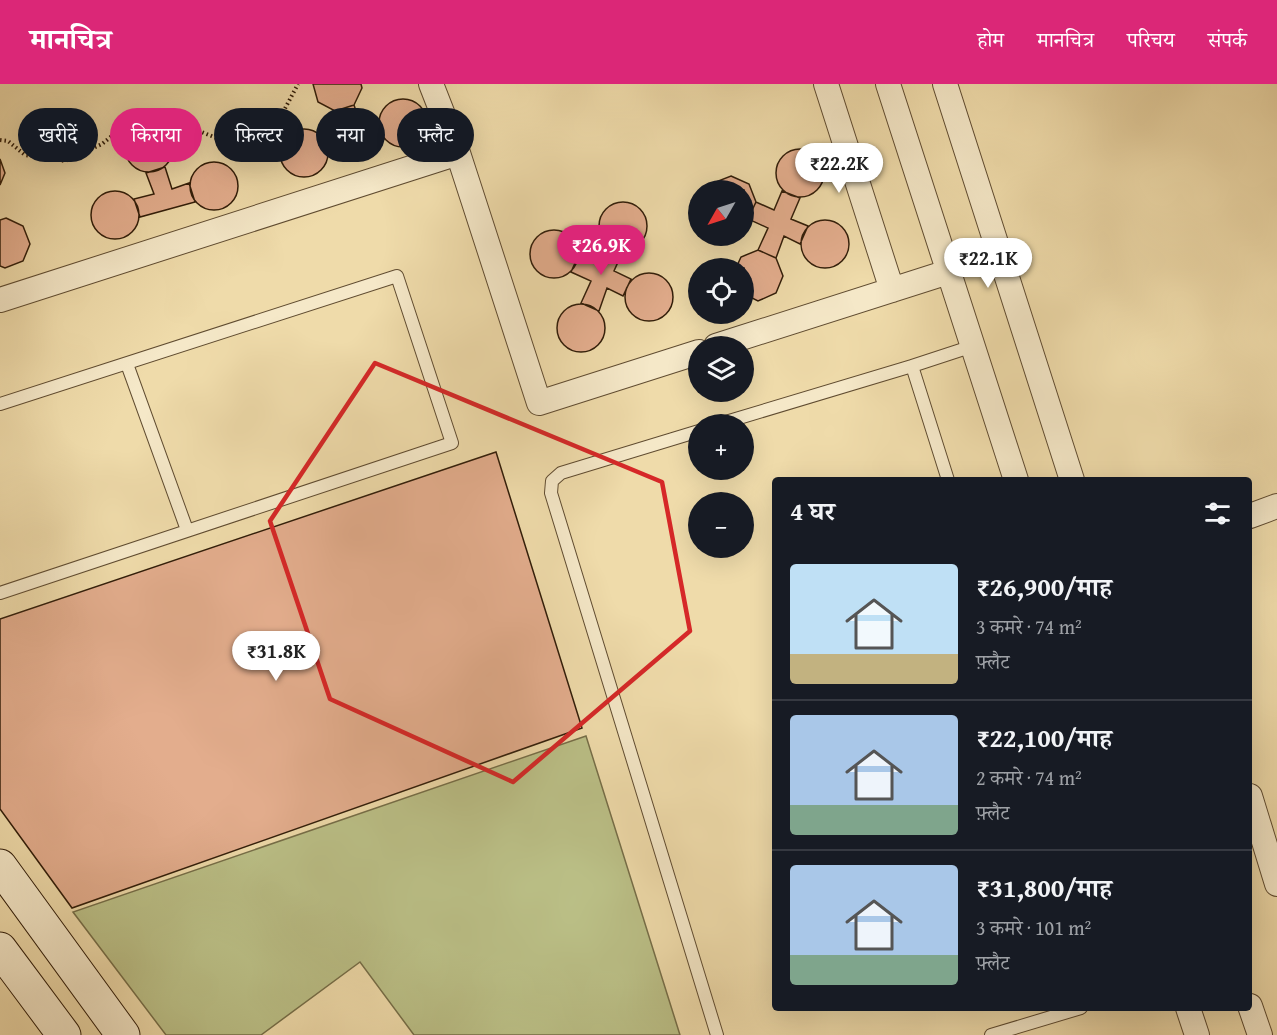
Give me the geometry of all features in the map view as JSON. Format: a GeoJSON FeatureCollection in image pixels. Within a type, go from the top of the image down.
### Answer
{"type":"FeatureCollection","features":[{"type":"Feature","properties":{"kind":"street"},"geometry":{"type":"LineString","coordinates":[[431,84],[440,108]]}},
{"type":"Feature","properties":{"kind":"street"},"geometry":{"type":"LineString","coordinates":[[826,84],[892,290]]}},
{"type":"Feature","properties":{"kind":"street"},"geometry":{"type":"LineString","coordinates":[[888,84],[1015,477]]}},
{"type":"Feature","properties":{"kind":"street"},"geometry":{"type":"LineString","coordinates":[[945,84],[1071,477]]}},
{"type":"Feature","properties":{"kind":"street"},"geometry":{"type":"LineString","coordinates":[[0,300],[430,162]]}},
{"type":"Feature","properties":{"kind":"street"},"geometry":{"type":"LineString","coordinates":[[461,162],[539,403],[688,356]]}},
{"type":"Feature","properties":{"kind":"street"},"geometry":{"type":"LineString","coordinates":[[747,336],[948,272]]}},
{"type":"Feature","properties":{"kind":"street"},"geometry":{"type":"LineString","coordinates":[[1252,515],[1277,506]]}},
{"type":"Feature","properties":{"kind":"street"},"geometry":{"type":"LineString","coordinates":[[1252,803],[1277,884]]}},
{"type":"Feature","properties":{"kind":"street"},"geometry":{"type":"LineString","coordinates":[[0,866],[123,1035]]}},
{"type":"Feature","properties":{"kind":"street"},"geometry":{"type":"LineString","coordinates":[[0,949],[64,1035]]}},
{"type":"Feature","properties":{"kind":"street"},"geometry":{"type":"LineString","coordinates":[[1189,1011],[1197,1035]]}},
{"type":"Feature","properties":{"kind":"street"},"geometry":{"type":"LineString","coordinates":[[1252,1011],[1260,1035]]}},
{"type":"Feature","properties":{"kind":"lane"},"geometry":{"type":"LineString","coordinates":[[0,404],[397,276],[452,443],[0,593]]}},
{"type":"Feature","properties":{"kind":"lane"},"geometry":{"type":"LineString","coordinates":[[753,414],[972,346]]}},
{"type":"Feature","properties":{"kind":"lane"},"geometry":{"type":"LineString","coordinates":[[127,364],[186,530]]}},
{"type":"Feature","properties":{"kind":"lane"},"geometry":{"type":"LineString","coordinates":[[912,366],[947,477]]}},
{"type":"Feature","properties":{"kind":"lane"},"geometry":{"type":"LineString","coordinates":[[688,434],[561,473],[552,481],[550,493],[717,1035]]}},
{"type":"Feature","properties":{"kind":"lane"},"geometry":{"type":"LineString","coordinates":[[992,1035],[1071,1011]]}},
{"type":"Feature","properties":{"kind":"path"},"geometry":{"type":"LineString","coordinates":[[0,140],[8,141],[25,155],[65,161],[102,144],[140,114],[182,124],[236,146],[281,116],[298,84]]}},
{"type":"Feature","properties":{"kind":"highlighted area"},"geometry":{"type":"Polygon","coordinates":[[[375,363],[662,482],[690,631],[513,782],[330,699],[270,521],[375,363]]]}},
{"type":"Feature","properties":{"kind":"green space"},"geometry":{"type":"Polygon","coordinates":[[[586,736],[680,1035],[414,1035],[360,962],[261,1035],[166,1035],[73,912],[586,736]]]}},
{"type":"Feature","properties":{"kind":"building"},"geometry":{"type":"Polygon","coordinates":[[[313,84],[361,84],[362,88],[354,105],[344,108],[329,108],[318,102],[313,84]]]}},
{"type":"Feature","properties":{"kind":"building"},"geometry":{"type":"Polygon","coordinates":[[[403,99],[422,108],[397,108],[397,146],[386,140],[386,106],[403,99]]]}},
{"type":"Feature","properties":{"kind":"building"},"geometry":{"type":"Polygon","coordinates":[[[304,129],[316,132],[316,162],[326,162],[321,170],[313,175],[304,177],[295,175],[287,170],[282,162],[304,162],[304,129]]]}},
{"type":"Feature","properties":{"kind":"building"},"geometry":{"type":"Polygon","coordinates":[[[800,149],[817,156],[824,173],[817,190],[800,197],[783,190],[776,173],[783,156],[800,149]]]}},
{"type":"Feature","properties":{"kind":"building"},"geometry":{"type":"Polygon","coordinates":[[[0,159],[5,173],[0,185],[0,159]]]}},
{"type":"Feature","properties":{"kind":"building"},"geometry":{"type":"Polygon","coordinates":[[[130,162],[168,162],[162,168],[149,172],[130,162]]]}},
{"type":"Feature","properties":{"kind":"building"},"geometry":{"type":"Polygon","coordinates":[[[214,162],[231,169],[237,181],[236,195],[231,203],[214,210],[197,203],[190,186],[197,169],[214,162]]]}},
{"type":"Feature","properties":{"kind":"building"},"geometry":{"type":"Polygon","coordinates":[[[165,167],[172,189],[189,183],[195,202],[140,217],[134,199],[154,194],[146,173],[165,167]]]}},
{"type":"Feature","properties":{"kind":"building"},"geometry":{"type":"Polygon","coordinates":[[[731,176],[740,180],[721,180],[731,176]]]}},
{"type":"Feature","properties":{"kind":"building"},"geometry":{"type":"Polygon","coordinates":[[[115,191],[132,198],[139,215],[132,232],[115,239],[98,232],[91,215],[98,198],[115,191]]]}},
{"type":"Feature","properties":{"kind":"building"},"geometry":{"type":"Polygon","coordinates":[[[782,191],[800,198],[791,219],[808,226],[800,244],[784,236],[776,258],[758,250],[768,228],[754,222],[756,202],[774,210],[782,191]]]}},
{"type":"Feature","properties":{"kind":"building"},"geometry":{"type":"Polygon","coordinates":[[[623,202],[640,209],[647,226],[640,243],[623,250],[606,243],[599,226],[606,209],[623,202]]]}},
{"type":"Feature","properties":{"kind":"building"},"geometry":{"type":"Polygon","coordinates":[[[6,218],[23,226],[30,244],[23,261],[5,268],[0,266],[0,220],[6,218]]]}},
{"type":"Feature","properties":{"kind":"building"},"geometry":{"type":"Polygon","coordinates":[[[825,220],[842,227],[849,244],[842,261],[825,268],[808,261],[801,244],[808,227],[825,220]]]}},
{"type":"Feature","properties":{"kind":"building"},"geometry":{"type":"Polygon","coordinates":[[[554,230],[571,237],[578,254],[571,271],[554,278],[537,271],[530,254],[537,237],[554,230]]]}},
{"type":"Feature","properties":{"kind":"building"},"geometry":{"type":"Polygon","coordinates":[[[605,243],[623,251],[614,271],[631,279],[623,296],[607,288],[599,311],[581,303],[591,281],[571,272],[579,254],[597,263],[605,243]]]}},
{"type":"Feature","properties":{"kind":"building"},"geometry":{"type":"Polygon","coordinates":[[[758,250],[776,258],[783,276],[776,293],[758,301],[754,299],[754,258],[741,257],[758,250]]]}},
{"type":"Feature","properties":{"kind":"building"},"geometry":{"type":"Polygon","coordinates":[[[649,273],[666,280],[673,297],[666,314],[649,321],[632,314],[625,297],[632,280],[649,273]]]}},
{"type":"Feature","properties":{"kind":"building"},"geometry":{"type":"Polygon","coordinates":[[[581,304],[598,311],[605,328],[598,345],[581,352],[564,345],[557,328],[564,311],[581,304]]]}},
{"type":"Feature","properties":{"kind":"building"},"geometry":{"type":"Polygon","coordinates":[[[496,452],[582,728],[72,908],[0,809],[0,619],[496,452]]]}}]}
